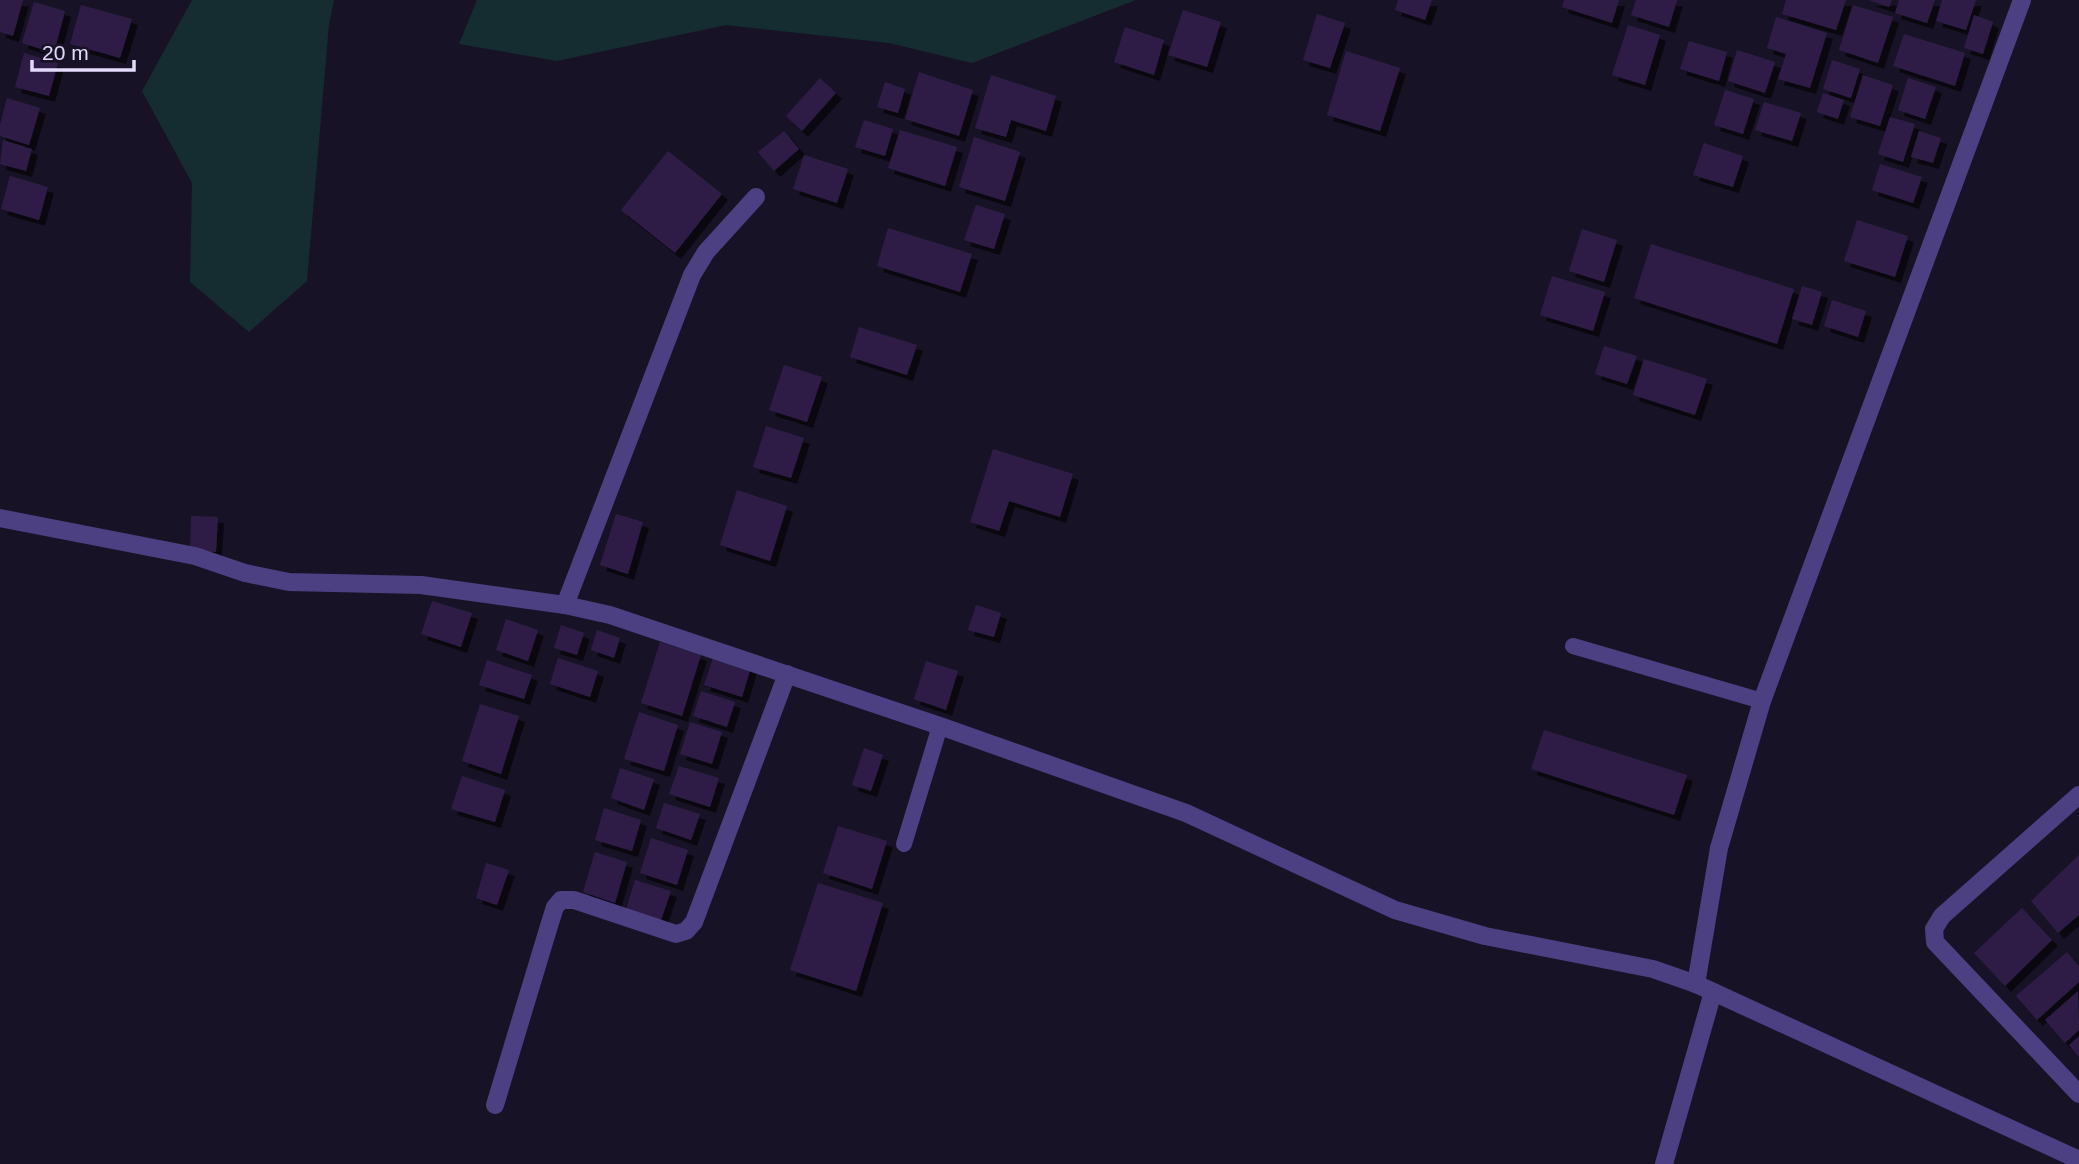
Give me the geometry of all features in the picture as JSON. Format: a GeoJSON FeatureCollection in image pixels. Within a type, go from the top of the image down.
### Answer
{"type":"FeatureCollection","features":[{"type":"Feature","properties":{"kind":"street"},"geometry":{"type":"LineString","coordinates":[[1664,1164],[1704,988],[1719,848],[1762,701],[2022,0]]}},
{"type":"Feature","properties":{"kind":"street"},"geometry":{"type":"LineString","coordinates":[[565,605],[692,275],[706,251],[756,197]]}},
{"type":"Feature","properties":{"kind":"street"},"geometry":{"type":"LineString","coordinates":[[0,518],[195,556],[245,573],[289,582],[421,585],[565,605],[610,615],[940,726],[1186,813],[1395,910],[1485,936],[1653,969],[1704,988],[2070,1160]]}},
{"type":"Feature","properties":{"kind":"street"},"geometry":{"type":"LineString","coordinates":[[495,1105],[555,907],[561,901],[574,900],[676,934],[686,931],[694,922],[787,674]]}},
{"type":"Feature","properties":{"kind":"street"},"geometry":{"type":"LineString","coordinates":[[2079,795],[1942,916],[1934,929],[1935,942],[2079,1094]]}},
{"type":"Feature","properties":{"kind":"lane"},"geometry":{"type":"LineString","coordinates":[[1573,646],[1762,701]]}},
{"type":"Feature","properties":{"kind":"lane"},"geometry":{"type":"LineString","coordinates":[[904,844],[940,726]]}},
{"type":"Feature","properties":{"kind":"green space"},"geometry":{"type":"Polygon","coordinates":[[[192,0],[334,0],[329,24],[307,281],[249,332],[190,282],[192,183],[142,91],[192,0]]]}},
{"type":"Feature","properties":{"kind":"green space"},"geometry":{"type":"Polygon","coordinates":[[[477,0],[1136,0],[972,63],[889,43],[726,25],[557,61],[459,44],[477,0]]]}},
{"type":"Feature","properties":{"kind":"building"},"geometry":{"type":"Polygon","coordinates":[[[0,0],[23,0],[13,36],[0,32],[0,0]]]}},
{"type":"Feature","properties":{"kind":"building"},"geometry":{"type":"Polygon","coordinates":[[[1398,0],[1432,0],[1425,20],[1395,10],[1398,0]]]}},
{"type":"Feature","properties":{"kind":"building"},"geometry":{"type":"Polygon","coordinates":[[[1564,0],[1619,0],[1612,23],[1562,7],[1564,0]]]}},
{"type":"Feature","properties":{"kind":"building"},"geometry":{"type":"Polygon","coordinates":[[[1636,0],[1677,0],[1669,27],[1631,15],[1636,0]]]}},
{"type":"Feature","properties":{"kind":"building"},"geometry":{"type":"Polygon","coordinates":[[[1786,0],[1846,0],[1836,30],[1782,14],[1786,0]]]}},
{"type":"Feature","properties":{"kind":"building"},"geometry":{"type":"Polygon","coordinates":[[[1869,0],[1892,0],[1889,7],[1869,0]]]}},
{"type":"Feature","properties":{"kind":"building"},"geometry":{"type":"Polygon","coordinates":[[[1899,0],[1935,0],[1927,23],[1895,13],[1899,0]]]}},
{"type":"Feature","properties":{"kind":"building"},"geometry":{"type":"Polygon","coordinates":[[[1942,0],[1976,0],[1966,30],[1936,21],[1942,0]]]}},
{"type":"Feature","properties":{"kind":"building"},"geometry":{"type":"Polygon","coordinates":[[[34,2],[65,11],[54,53],[22,43],[34,2]]]}},
{"type":"Feature","properties":{"kind":"building"},"geometry":{"type":"Polygon","coordinates":[[[81,5],[132,19],[120,58],[70,44],[81,5]]]}},
{"type":"Feature","properties":{"kind":"building"},"geometry":{"type":"Polygon","coordinates":[[[1853,5],[1893,17],[1878,63],[1839,50],[1853,5]]]}},
{"type":"Feature","properties":{"kind":"building"},"geometry":{"type":"Polygon","coordinates":[[[1183,10],[1221,22],[1207,67],[1168,55],[1183,10]]]}},
{"type":"Feature","properties":{"kind":"building"},"geometry":{"type":"Polygon","coordinates":[[[1317,14],[1345,23],[1330,68],[1303,60],[1317,14]]]}},
{"type":"Feature","properties":{"kind":"building"},"geometry":{"type":"Polygon","coordinates":[[[1974,15],[1993,22],[1983,54],[1964,48],[1974,15]]]}},
{"type":"Feature","properties":{"kind":"building"},"geometry":{"type":"Polygon","coordinates":[[[1776,17],[1827,33],[1810,88],[1778,79],[1786,54],[1767,48],[1776,17]]]}},
{"type":"Feature","properties":{"kind":"building"},"geometry":{"type":"Polygon","coordinates":[[[1628,25],[1660,35],[1645,85],[1612,75],[1628,25]]]}},
{"type":"Feature","properties":{"kind":"building"},"geometry":{"type":"Polygon","coordinates":[[[1125,27],[1164,40],[1154,75],[1114,62],[1125,27]]]}},
{"type":"Feature","properties":{"kind":"building"},"geometry":{"type":"Polygon","coordinates":[[[1904,34],[1965,53],[1955,86],[1893,66],[1904,34]]]}},
{"type":"Feature","properties":{"kind":"building"},"geometry":{"type":"Polygon","coordinates":[[[1689,41],[1727,52],[1719,81],[1680,69],[1689,41]]]}},
{"type":"Feature","properties":{"kind":"building"},"geometry":{"type":"Polygon","coordinates":[[[1737,50],[1775,62],[1765,93],[1728,81],[1737,50]]]}},
{"type":"Feature","properties":{"kind":"building"},"geometry":{"type":"Polygon","coordinates":[[[1346,51],[1400,68],[1380,131],[1327,115],[1346,51]]]}},
{"type":"Feature","properties":{"kind":"building"},"geometry":{"type":"Polygon","coordinates":[[[24,53],[58,63],[49,96],[15,87],[24,53]]]}},
{"type":"Feature","properties":{"kind":"building"},"geometry":{"type":"Polygon","coordinates":[[[1832,60],[1860,69],[1851,98],[1823,89],[1832,60]]]}},
{"type":"Feature","properties":{"kind":"building"},"geometry":{"type":"Polygon","coordinates":[[[919,72],[973,90],[959,136],[905,119],[919,72]]]}},
{"type":"Feature","properties":{"kind":"building"},"geometry":{"type":"Polygon","coordinates":[[[991,75],[1056,96],[1046,131],[1011,120],[1006,137],[975,128],[991,75]]]}},
{"type":"Feature","properties":{"kind":"building"},"geometry":{"type":"Polygon","coordinates":[[[1863,75],[1893,85],[1880,126],[1850,117],[1863,75]]]}},
{"type":"Feature","properties":{"kind":"building"},"geometry":{"type":"Polygon","coordinates":[[[820,78],[836,93],[802,131],[786,116],[820,78]]]}},
{"type":"Feature","properties":{"kind":"building"},"geometry":{"type":"Polygon","coordinates":[[[1908,78],[1936,87],[1925,119],[1898,110],[1908,78]]]}},
{"type":"Feature","properties":{"kind":"building"},"geometry":{"type":"Polygon","coordinates":[[[885,82],[905,89],[898,113],[877,107],[885,82]]]}},
{"type":"Feature","properties":{"kind":"building"},"geometry":{"type":"Polygon","coordinates":[[[1725,90],[1754,99],[1743,134],[1714,125],[1725,90]]]}},
{"type":"Feature","properties":{"kind":"building"},"geometry":{"type":"Polygon","coordinates":[[[1823,93],[1844,100],[1838,119],[1817,112],[1823,93]]]}},
{"type":"Feature","properties":{"kind":"building"},"geometry":{"type":"Polygon","coordinates":[[[7,98],[40,108],[29,145],[0,136],[7,98]]]}},
{"type":"Feature","properties":{"kind":"building"},"geometry":{"type":"Polygon","coordinates":[[[1764,102],[1801,113],[1792,141],[1755,130],[1764,102]]]}},
{"type":"Feature","properties":{"kind":"building"},"geometry":{"type":"Polygon","coordinates":[[[1890,117],[1915,124],[1903,162],[1878,154],[1890,117]]]}},
{"type":"Feature","properties":{"kind":"building"},"geometry":{"type":"Polygon","coordinates":[[[864,120],[893,129],[885,156],[855,147],[864,120]]]}},
{"type":"Feature","properties":{"kind":"building"},"geometry":{"type":"Polygon","coordinates":[[[900,130],[957,147],[945,186],[888,168],[900,130]]]}},
{"type":"Feature","properties":{"kind":"building"},"geometry":{"type":"Polygon","coordinates":[[[784,131],[799,149],[774,171],[758,152],[784,131]]]}},
{"type":"Feature","properties":{"kind":"building"},"geometry":{"type":"Polygon","coordinates":[[[1919,131],[1941,138],[1933,163],[1911,157],[1919,131]]]}},
{"type":"Feature","properties":{"kind":"building"},"geometry":{"type":"Polygon","coordinates":[[[974,137],[1020,152],[1005,201],[959,187],[974,137]]]}},
{"type":"Feature","properties":{"kind":"building"},"geometry":{"type":"Polygon","coordinates":[[[3,140],[32,149],[26,171],[0,164],[3,140]]]}},
{"type":"Feature","properties":{"kind":"building"},"geometry":{"type":"Polygon","coordinates":[[[1704,143],[1743,156],[1733,187],[1693,175],[1704,143]]]}},
{"type":"Feature","properties":{"kind":"building"},"geometry":{"type":"Polygon","coordinates":[[[668,151],[722,194],[675,253],[621,210],[668,151]]]}},
{"type":"Feature","properties":{"kind":"building"},"geometry":{"type":"Polygon","coordinates":[[[804,155],[848,169],[837,203],[793,189],[804,155]]]}},
{"type":"Feature","properties":{"kind":"building"},"geometry":{"type":"Polygon","coordinates":[[[1880,164],[1922,177],[1913,203],[1872,190],[1880,164]]]}},
{"type":"Feature","properties":{"kind":"building"},"geometry":{"type":"Polygon","coordinates":[[[10,176],[48,187],[39,220],[1,209],[10,176]]]}},
{"type":"Feature","properties":{"kind":"building"},"geometry":{"type":"Polygon","coordinates":[[[976,205],[1005,214],[994,249],[964,240],[976,205]]]}},
{"type":"Feature","properties":{"kind":"building"},"geometry":{"type":"Polygon","coordinates":[[[1857,220],[1908,236],[1895,277],[1844,261],[1857,220]]]}},
{"type":"Feature","properties":{"kind":"building"},"geometry":{"type":"Polygon","coordinates":[[[888,228],[972,254],[960,292],[877,266],[888,228]]]}},
{"type":"Feature","properties":{"kind":"building"},"geometry":{"type":"Polygon","coordinates":[[[1582,229],[1617,240],[1604,282],[1569,271],[1582,229]]]}},
{"type":"Feature","properties":{"kind":"building"},"geometry":{"type":"Polygon","coordinates":[[[1651,244],[1794,289],[1777,344],[1634,298],[1651,244]]]}},
{"type":"Feature","properties":{"kind":"building"},"geometry":{"type":"Polygon","coordinates":[[[1552,276],[1605,292],[1593,331],[1540,315],[1552,276]]]}},
{"type":"Feature","properties":{"kind":"building"},"geometry":{"type":"Polygon","coordinates":[[[1802,286],[1822,292],[1812,325],[1792,319],[1802,286]]]}},
{"type":"Feature","properties":{"kind":"building"},"geometry":{"type":"Polygon","coordinates":[[[1832,300],[1866,311],[1858,337],[1824,326],[1832,300]]]}},
{"type":"Feature","properties":{"kind":"building"},"geometry":{"type":"Polygon","coordinates":[[[859,327],[917,345],[907,375],[850,357],[859,327]]]}},
{"type":"Feature","properties":{"kind":"building"},"geometry":{"type":"Polygon","coordinates":[[[1604,346],[1637,356],[1627,384],[1595,374],[1604,346]]]}},
{"type":"Feature","properties":{"kind":"building"},"geometry":{"type":"Polygon","coordinates":[[[1644,359],[1707,379],[1695,415],[1633,395],[1644,359]]]}},
{"type":"Feature","properties":{"kind":"building"},"geometry":{"type":"Polygon","coordinates":[[[784,365],[822,377],[807,422],[769,410],[784,365]]]}},
{"type":"Feature","properties":{"kind":"building"},"geometry":{"type":"Polygon","coordinates":[[[766,426],[804,438],[791,478],[753,467],[766,426]]]}},
{"type":"Feature","properties":{"kind":"building"},"geometry":{"type":"Polygon","coordinates":[[[993,449],[1073,474],[1060,517],[1009,501],[999,531],[970,522],[993,449]]]}},
{"type":"Feature","properties":{"kind":"building"},"geometry":{"type":"Polygon","coordinates":[[[737,490],[787,506],[770,561],[720,545],[737,490]]]}},
{"type":"Feature","properties":{"kind":"building"},"geometry":{"type":"Polygon","coordinates":[[[616,514],[643,522],[628,574],[600,565],[616,514]]]}},
{"type":"Feature","properties":{"kind":"building"},"geometry":{"type":"Polygon","coordinates":[[[191,516],[218,517],[216,552],[190,551],[191,516]]]}},
{"type":"Feature","properties":{"kind":"building"},"geometry":{"type":"Polygon","coordinates":[[[432,601],[472,613],[461,647],[421,634],[432,601]]]}},
{"type":"Feature","properties":{"kind":"building"},"geometry":{"type":"Polygon","coordinates":[[[976,605],[1001,613],[994,637],[968,630],[976,605]]]}},
{"type":"Feature","properties":{"kind":"building"},"geometry":{"type":"Polygon","coordinates":[[[506,619],[538,630],[528,661],[496,650],[506,619]]]}},
{"type":"Feature","properties":{"kind":"building"},"geometry":{"type":"Polygon","coordinates":[[[561,625],[584,633],[577,655],[554,648],[561,625]]]}},
{"type":"Feature","properties":{"kind":"building"},"geometry":{"type":"Polygon","coordinates":[[[597,630],[620,638],[614,658],[591,650],[597,630]]]}},
{"type":"Feature","properties":{"kind":"building"},"geometry":{"type":"Polygon","coordinates":[[[660,642],[701,655],[682,716],[641,703],[660,642]]]}},
{"type":"Feature","properties":{"kind":"building"},"geometry":{"type":"Polygon","coordinates":[[[714,655],[751,667],[742,697],[704,685],[714,655]]]}},
{"type":"Feature","properties":{"kind":"building"},"geometry":{"type":"Polygon","coordinates":[[[558,658],[598,671],[590,697],[550,684],[558,658]]]}},
{"type":"Feature","properties":{"kind":"building"},"geometry":{"type":"Polygon","coordinates":[[[487,660],[532,675],[524,699],[479,685],[487,660]]]}},
{"type":"Feature","properties":{"kind":"building"},"geometry":{"type":"Polygon","coordinates":[[[926,661],[958,671],[946,710],[914,699],[926,661]]]}},
{"type":"Feature","properties":{"kind":"building"},"geometry":{"type":"Polygon","coordinates":[[[701,691],[735,702],[727,727],[693,716],[701,691]]]}},
{"type":"Feature","properties":{"kind":"building"},"geometry":{"type":"Polygon","coordinates":[[[480,704],[519,716],[501,774],[462,761],[480,704]]]}},
{"type":"Feature","properties":{"kind":"building"},"geometry":{"type":"Polygon","coordinates":[[[639,712],[678,725],[664,771],[624,759],[639,712]]]}},
{"type":"Feature","properties":{"kind":"building"},"geometry":{"type":"Polygon","coordinates":[[[690,722],[722,732],[712,764],[680,754],[690,722]]]}},
{"type":"Feature","properties":{"kind":"building"},"geometry":{"type":"Polygon","coordinates":[[[1544,730],[1687,775],[1674,815],[1531,769],[1544,730]]]}},
{"type":"Feature","properties":{"kind":"building"},"geometry":{"type":"Polygon","coordinates":[[[864,748],[883,755],[871,791],[852,785],[864,748]]]}},
{"type":"Feature","properties":{"kind":"building"},"geometry":{"type":"Polygon","coordinates":[[[679,766],[719,778],[710,807],[669,794],[679,766]]]}},
{"type":"Feature","properties":{"kind":"building"},"geometry":{"type":"Polygon","coordinates":[[[620,768],[654,779],[644,810],[611,798],[620,768]]]}},
{"type":"Feature","properties":{"kind":"building"},"geometry":{"type":"Polygon","coordinates":[[[462,776],[505,790],[495,822],[451,809],[462,776]]]}},
{"type":"Feature","properties":{"kind":"building"},"geometry":{"type":"Polygon","coordinates":[[[664,803],[700,814],[691,840],[656,828],[664,803]]]}},
{"type":"Feature","properties":{"kind":"building"},"geometry":{"type":"Polygon","coordinates":[[[604,808],[641,820],[632,851],[595,840],[604,808]]]}},
{"type":"Feature","properties":{"kind":"building"},"geometry":{"type":"Polygon","coordinates":[[[838,826],[887,841],[872,889],[823,873],[838,826]]]}},
{"type":"Feature","properties":{"kind":"building"},"geometry":{"type":"Polygon","coordinates":[[[651,838],[688,850],[677,885],[640,873],[651,838]]]}},
{"type":"Feature","properties":{"kind":"building"},"geometry":{"type":"Polygon","coordinates":[[[595,852],[627,862],[615,903],[583,892],[595,852]]]}},
{"type":"Feature","properties":{"kind":"building"},"geometry":{"type":"Polygon","coordinates":[[[2079,855],[2079,915],[2058,933],[2031,901],[2079,855]]]}},
{"type":"Feature","properties":{"kind":"building"},"geometry":{"type":"Polygon","coordinates":[[[486,863],[509,870],[497,905],[476,898],[486,863]]]}},
{"type":"Feature","properties":{"kind":"building"},"geometry":{"type":"Polygon","coordinates":[[[635,880],[671,891],[660,923],[625,913],[635,880]]]}},
{"type":"Feature","properties":{"kind":"building"},"geometry":{"type":"Polygon","coordinates":[[[818,883],[883,903],[856,991],[790,970],[818,883]]]}},
{"type":"Feature","properties":{"kind":"building"},"geometry":{"type":"Polygon","coordinates":[[[2022,908],[2052,940],[2005,986],[1974,953],[2022,908]]]}},
{"type":"Feature","properties":{"kind":"building"},"geometry":{"type":"Polygon","coordinates":[[[2067,952],[2079,966],[2079,982],[2037,1020],[2016,996],[2067,952]]]}},
{"type":"Feature","properties":{"kind":"building"},"geometry":{"type":"Polygon","coordinates":[[[2078,991],[2079,1030],[2065,1043],[2045,1020],[2078,991]]]}},
{"type":"Feature","properties":{"kind":"building"},"geometry":{"type":"Polygon","coordinates":[[[2079,1036],[2079,1057],[2069,1045],[2079,1036]]]}}]}
